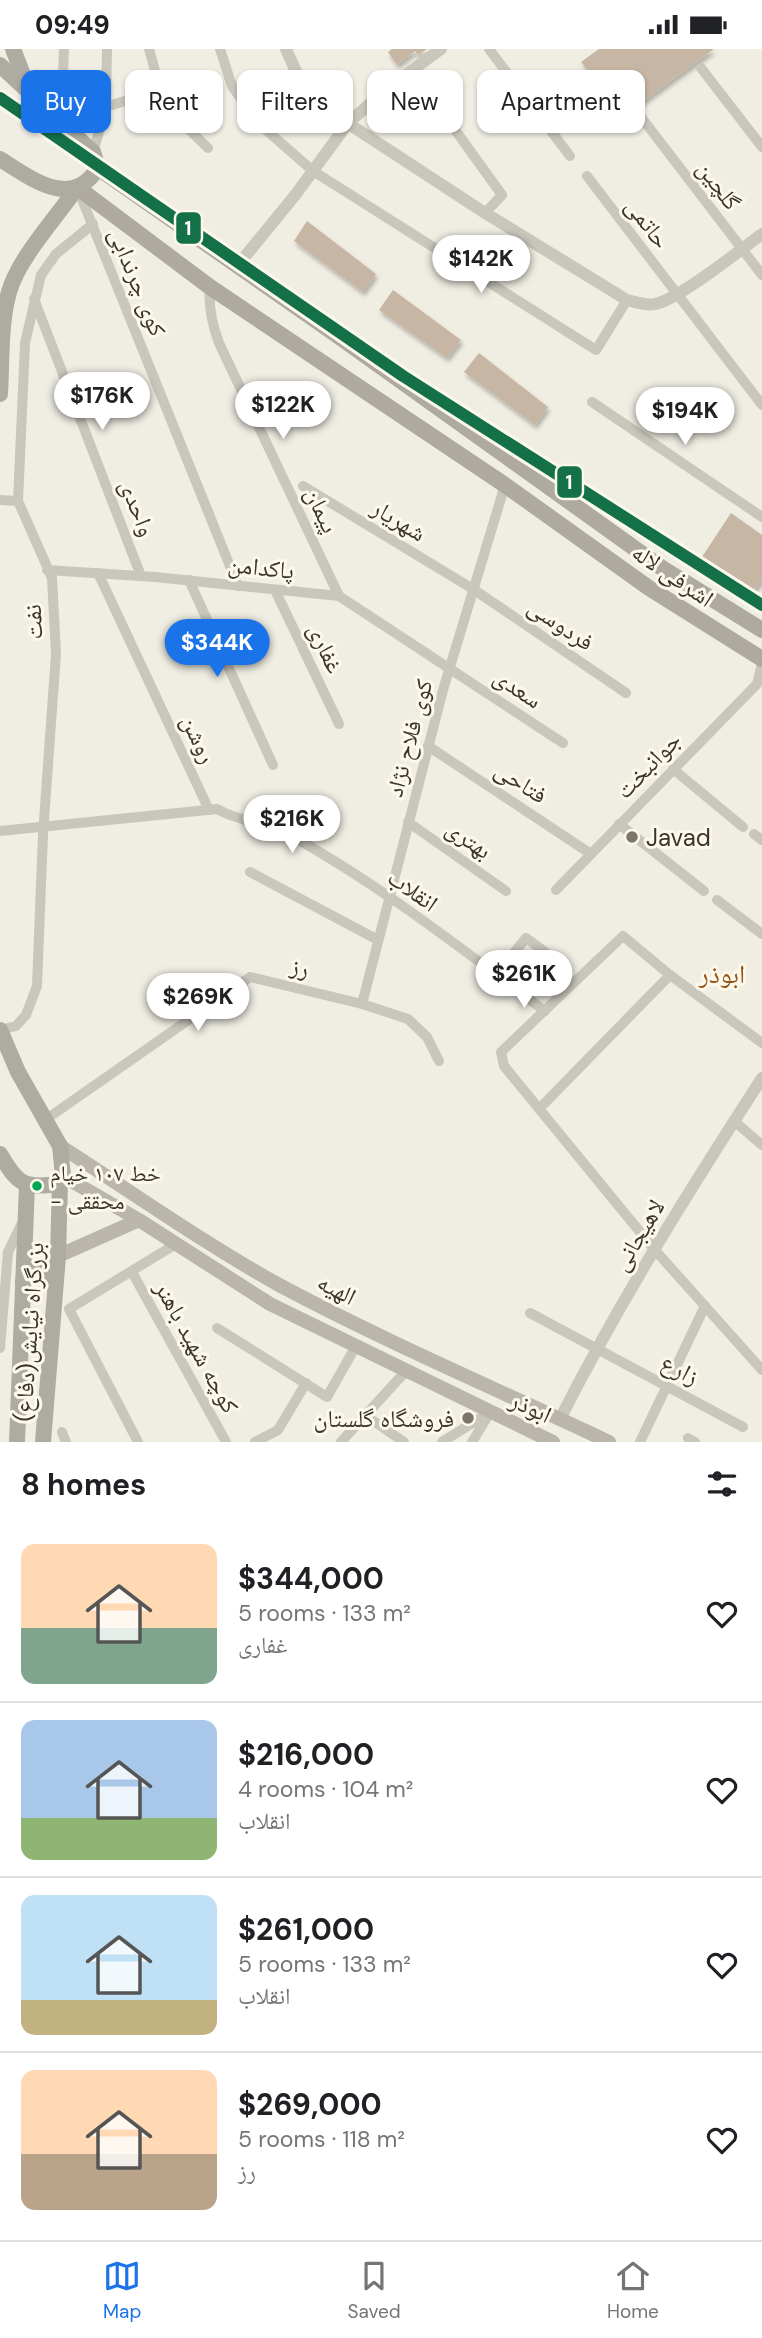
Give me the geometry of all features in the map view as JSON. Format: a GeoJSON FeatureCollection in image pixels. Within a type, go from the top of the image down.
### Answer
{"type":"FeatureCollection","features":[{"type":"Feature","properties":{"kind":"highway"},"geometry":{"type":"LineString","coordinates":[[13,49],[22,70]]}},
{"type":"Feature","properties":{"kind":"highway"},"geometry":{"type":"LineString","coordinates":[[0,65],[21,84]]}},
{"type":"Feature","properties":{"kind":"highway"},"geometry":{"type":"LineString","coordinates":[[0,394],[3,328],[9,292],[22,264],[77,189],[90,180],[95,160],[71,133]]}},
{"type":"Feature","properties":{"kind":"highway"},"geometry":{"type":"LineString","coordinates":[[0,159],[44,184],[66,190],[77,189]]}},
{"type":"Feature","properties":{"kind":"highway"},"geometry":{"type":"LineString","coordinates":[[0,1030],[18,1072],[60,1146]]}},
{"type":"Feature","properties":{"kind":"highway","name":"بزرگراه نیایش(دفاع)"},"geometry":{"type":"LineString","coordinates":[[43,1442],[58,1257],[62,1179],[60,1146]]}},
{"type":"Feature","properties":{"kind":"highway"},"geometry":{"type":"LineString","coordinates":[[0,1154],[18,1179],[27,1185],[62,1179]]}},
{"type":"Feature","properties":{"kind":"highway","name":"بزرگراه نیایش(دفاع)"},"geometry":{"type":"LineString","coordinates":[[17,1442],[27,1185]]}},
{"type":"Feature","properties":{"kind":"main road","name":"اشرفی لاله"},"geometry":{"type":"LineString","coordinates":[[95,160],[237,265],[662,568],[761,627]]}},
{"type":"Feature","properties":{"kind":"main road","name":"اشرفی لاله"},"geometry":{"type":"LineString","coordinates":[[77,189],[210,287],[505,485],[649,588],[762,662]]}},
{"type":"Feature","properties":{"kind":"main road"},"geometry":{"type":"LineString","coordinates":[[746,650],[761,627]]}},
{"type":"Feature","properties":{"kind":"main road","name":"الهیه"},"geometry":{"type":"LineString","coordinates":[[60,1146],[279,1285],[374,1334],[609,1442]]}},
{"type":"Feature","properties":{"kind":"main road","name":"الهیه"},"geometry":{"type":"LineString","coordinates":[[62,1179],[139,1220],[271,1304],[490,1412]]}},
{"type":"Feature","properties":{"kind":"main road"},"geometry":{"type":"LineString","coordinates":[[58,1257],[139,1220]]}},
{"type":"Feature","properties":{"kind":"main road"},"geometry":{"type":"LineString","coordinates":[[23,1282],[33,1270],[41,1269],[54,1278],[55,1287]]}},
{"type":"Feature","properties":{"kind":"main road","name":"ابوذر"},"geometry":{"type":"LineString","coordinates":[[490,1412],[553,1442]]}},
{"type":"Feature","properties":{"kind":"street"},"geometry":{"type":"LineString","coordinates":[[63,70],[64,49]]}},
{"type":"Feature","properties":{"kind":"street"},"geometry":{"type":"LineString","coordinates":[[107,49],[107,70]]}},
{"type":"Feature","properties":{"kind":"street"},"geometry":{"type":"LineString","coordinates":[[158,70],[150,53],[160,49]]}},
{"type":"Feature","properties":{"kind":"street"},"geometry":{"type":"LineString","coordinates":[[220,49],[232,86],[256,121],[313,170],[596,350],[627,300]]}},
{"type":"Feature","properties":{"kind":"street"},"geometry":{"type":"LineString","coordinates":[[286,49],[295,70]]}},
{"type":"Feature","properties":{"kind":"street"},"geometry":{"type":"LineString","coordinates":[[412,70],[442,49]]}},
{"type":"Feature","properties":{"kind":"street"},"geometry":{"type":"LineString","coordinates":[[489,49],[570,156]]}},
{"type":"Feature","properties":{"kind":"street"},"geometry":{"type":"LineString","coordinates":[[701,68],[762,147]]}},
{"type":"Feature","properties":{"kind":"street"},"geometry":{"type":"LineString","coordinates":[[353,119],[367,107]]}},
{"type":"Feature","properties":{"kind":"street","name":"گلچین"},"geometry":{"type":"LineString","coordinates":[[645,122],[741,249]]}},
{"type":"Feature","properties":{"kind":"street"},"geometry":{"type":"LineString","coordinates":[[353,126],[485,213],[627,300],[655,304],[676,295],[762,234]]}},
{"type":"Feature","properties":{"kind":"street"},"geometry":{"type":"LineString","coordinates":[[95,160],[101,133]]}},
{"type":"Feature","properties":{"kind":"street"},"geometry":{"type":"LineString","coordinates":[[192,133],[208,148]]}},
{"type":"Feature","properties":{"kind":"street"},"geometry":{"type":"LineString","coordinates":[[237,265],[341,133]]}},
{"type":"Feature","properties":{"kind":"street"},"geometry":{"type":"LineString","coordinates":[[457,133],[502,195],[485,213]]}},
{"type":"Feature","properties":{"kind":"street","name":"حاتمی"},"geometry":{"type":"LineString","coordinates":[[587,176],[762,405]]}},
{"type":"Feature","properties":{"kind":"street","name":"کوی چرندابی"},"geometry":{"type":"LineString","coordinates":[[77,189],[238,586]]}},
{"type":"Feature","properties":{"kind":"street","name":"نفت"},"geometry":{"type":"LineString","coordinates":[[0,1030],[16,1026],[26,1015],[37,986],[44,826],[56,654],[52,578],[18,501],[25,343],[41,275],[57,254],[93,224]]}},
{"type":"Feature","properties":{"kind":"street"},"geometry":{"type":"LineString","coordinates":[[741,249],[762,275]]}},
{"type":"Feature","properties":{"kind":"street","name":"پیمان"},"geometry":{"type":"LineString","coordinates":[[210,287],[208,302],[219,343],[339,596]]}},
{"type":"Feature","properties":{"kind":"street","name":"واحدی"},"geometry":{"type":"LineString","coordinates":[[34,299],[141,576]]}},
{"type":"Feature","properties":{"kind":"street"},"geometry":{"type":"LineString","coordinates":[[592,402],[762,517]]}},
{"type":"Feature","properties":{"kind":"street","name":"کوی فلاح نژاد"},"geometry":{"type":"LineString","coordinates":[[362,1003],[428,746],[505,485]]}},
{"type":"Feature","properties":{"kind":"street","name":"شهریار"},"geometry":{"type":"LineString","coordinates":[[303,487],[473,589]]}},
{"type":"Feature","properties":{"kind":"street"},"geometry":{"type":"LineString","coordinates":[[0,500],[18,501]]}},
{"type":"Feature","properties":{"kind":"street","name":"پاکدامن"},"geometry":{"type":"LineString","coordinates":[[47,570],[189,580],[339,596],[450,667]]}},
{"type":"Feature","properties":{"kind":"street","name":"روشن"},"geometry":{"type":"LineString","coordinates":[[97,573],[209,810]]}},
{"type":"Feature","properties":{"kind":"street"},"geometry":{"type":"LineString","coordinates":[[189,580],[273,765]]}},
{"type":"Feature","properties":{"kind":"street","name":"فردوسی"},"geometry":{"type":"LineString","coordinates":[[473,589],[626,693]]}},
{"type":"Feature","properties":{"kind":"street","name":"غفاری"},"geometry":{"type":"LineString","coordinates":[[275,590],[339,724]]}},
{"type":"Feature","properties":{"kind":"street","name":"جوانبخت"},"geometry":{"type":"LineString","coordinates":[[556,890],[757,684],[762,662]]}},
{"type":"Feature","properties":{"kind":"street","name":"سعدی"},"geometry":{"type":"LineString","coordinates":[[450,667],[563,743]]}},
{"type":"Feature","properties":{"kind":"street","name":"فتاحی"},"geometry":{"type":"LineString","coordinates":[[428,746],[591,854]]}},
{"type":"Feature","properties":{"kind":"street"},"geometry":{"type":"LineString","coordinates":[[673,769],[743,827]]}},
{"type":"Feature","properties":{"kind":"street","name":"انقلاب"},"geometry":{"type":"LineString","coordinates":[[0,831],[217,809],[230,817],[285,832],[388,897],[545,1011]]}},
{"type":"Feature","properties":{"kind":"street","name":"بهتری"},"geometry":{"type":"LineString","coordinates":[[408,822],[506,891]]}},
{"type":"Feature","properties":{"kind":"street"},"geometry":{"type":"LineString","coordinates":[[619,824],[704,891]]}},
{"type":"Feature","properties":{"kind":"street"},"geometry":{"type":"LineString","coordinates":[[250,872],[378,940]]}},
{"type":"Feature","properties":{"kind":"street"},"geometry":{"type":"LineString","coordinates":[[716,899],[762,934]]}},
{"type":"Feature","properties":{"kind":"street"},"geometry":{"type":"LineString","coordinates":[[762,1043],[670,975],[623,936],[501,1052],[504,1066],[539,1109],[654,1249],[762,1370]]}},
{"type":"Feature","properties":{"kind":"street"},"geometry":{"type":"LineString","coordinates":[[496,975],[526,937],[548,954]]}},
{"type":"Feature","properties":{"kind":"street"},"geometry":{"type":"LineString","coordinates":[[539,1109],[670,975]]}},
{"type":"Feature","properties":{"kind":"street","name":"رز"},"geometry":{"type":"LineString","coordinates":[[45,1120],[250,977],[362,1003],[408,1019],[427,1037],[439,1061]]}},
{"type":"Feature","properties":{"kind":"street","name":"لاهیجانی"},"geometry":{"type":"LineString","coordinates":[[560,1419],[654,1249],[762,1078]]}},
{"type":"Feature","properties":{"kind":"street"},"geometry":{"type":"LineString","coordinates":[[734,1121],[762,1145]]}},
{"type":"Feature","properties":{"kind":"street"},"geometry":{"type":"LineString","coordinates":[[0,1347],[8,1252],[26,1214]]}},
{"type":"Feature","properties":{"kind":"street"},"geometry":{"type":"LineString","coordinates":[[138,1442],[69,1309],[176,1244]]}},
{"type":"Feature","properties":{"kind":"street","name":"کوچه شهید باهنر"},"geometry":{"type":"LineString","coordinates":[[132,1272],[226,1442]]}},
{"type":"Feature","properties":{"kind":"street"},"geometry":{"type":"LineString","coordinates":[[640,1442],[705,1306]]}},
{"type":"Feature","properties":{"kind":"street","name":"زارع"},"geometry":{"type":"LineString","coordinates":[[530,1313],[743,1427]]}},
{"type":"Feature","properties":{"kind":"street"},"geometry":{"type":"LineString","coordinates":[[217,1328],[327,1397],[356,1346]]}},
{"type":"Feature","properties":{"kind":"street"},"geometry":{"type":"LineString","coordinates":[[341,1442],[405,1371]]}},
{"type":"Feature","properties":{"kind":"street"},"geometry":{"type":"LineString","coordinates":[[255,1442],[278,1430],[306,1383]]}},
{"type":"Feature","properties":{"kind":"street"},"geometry":{"type":"LineString","coordinates":[[442,1442],[490,1412]]}},
{"type":"Feature","properties":{"kind":"street"},"geometry":{"type":"LineString","coordinates":[[472,1442],[490,1412]]}},
{"type":"Feature","properties":{"kind":"street"},"geometry":{"type":"LineString","coordinates":[[365,1415],[404,1442]]}},
{"type":"Feature","properties":{"kind":"building"},"geometry":{"type":"Polygon","coordinates":[[[392,49],[427,49],[418,55],[415,51],[397,65],[388,52],[392,49]]]}},
{"type":"Feature","properties":{"kind":"building"},"geometry":{"type":"Polygon","coordinates":[[[599,49],[714,49],[645,100],[645,70],[587,70],[581,62],[599,49]]]}},
{"type":"Feature","properties":{"kind":"building"},"geometry":{"type":"Polygon","coordinates":[[[307,221],[376,274],[363,292],[294,241],[307,221]]]}},
{"type":"Feature","properties":{"kind":"building"},"geometry":{"type":"Polygon","coordinates":[[[393,290],[461,340],[447,358],[379,310],[393,290]]]}},
{"type":"Feature","properties":{"kind":"building"},"geometry":{"type":"Polygon","coordinates":[[[479,353],[548,407],[535,425],[464,372],[479,353]]]}},
{"type":"Feature","properties":{"kind":"building"},"geometry":{"type":"Polygon","coordinates":[[[731,513],[762,535],[762,580],[749,596],[698,563],[731,513]]]}},
{"type":"Feature","properties":{"kind":"transit line","name":"1"},"geometry":{"type":"LineString","coordinates":[[0,98],[403,376],[762,605]]}},
{"type":"Feature","properties":{"kind":"place","name":"Javad"},"geometry":{"type":"Point","coordinates":[632,837]}},
{"type":"Feature","properties":{"kind":"place","name":"خط ۱۰۷ خیام - محققی"},"geometry":{"type":"Point","coordinates":[37,1186]}},
{"type":"Feature","properties":{"kind":"place","name":"فروشگاه گلستان"},"geometry":{"type":"Point","coordinates":[468,1418]}},
{"type":"Feature","properties":{"kind":"district","name":"ابوذر"},"geometry":{"type":"Point","coordinates":[722,974]}}]}
